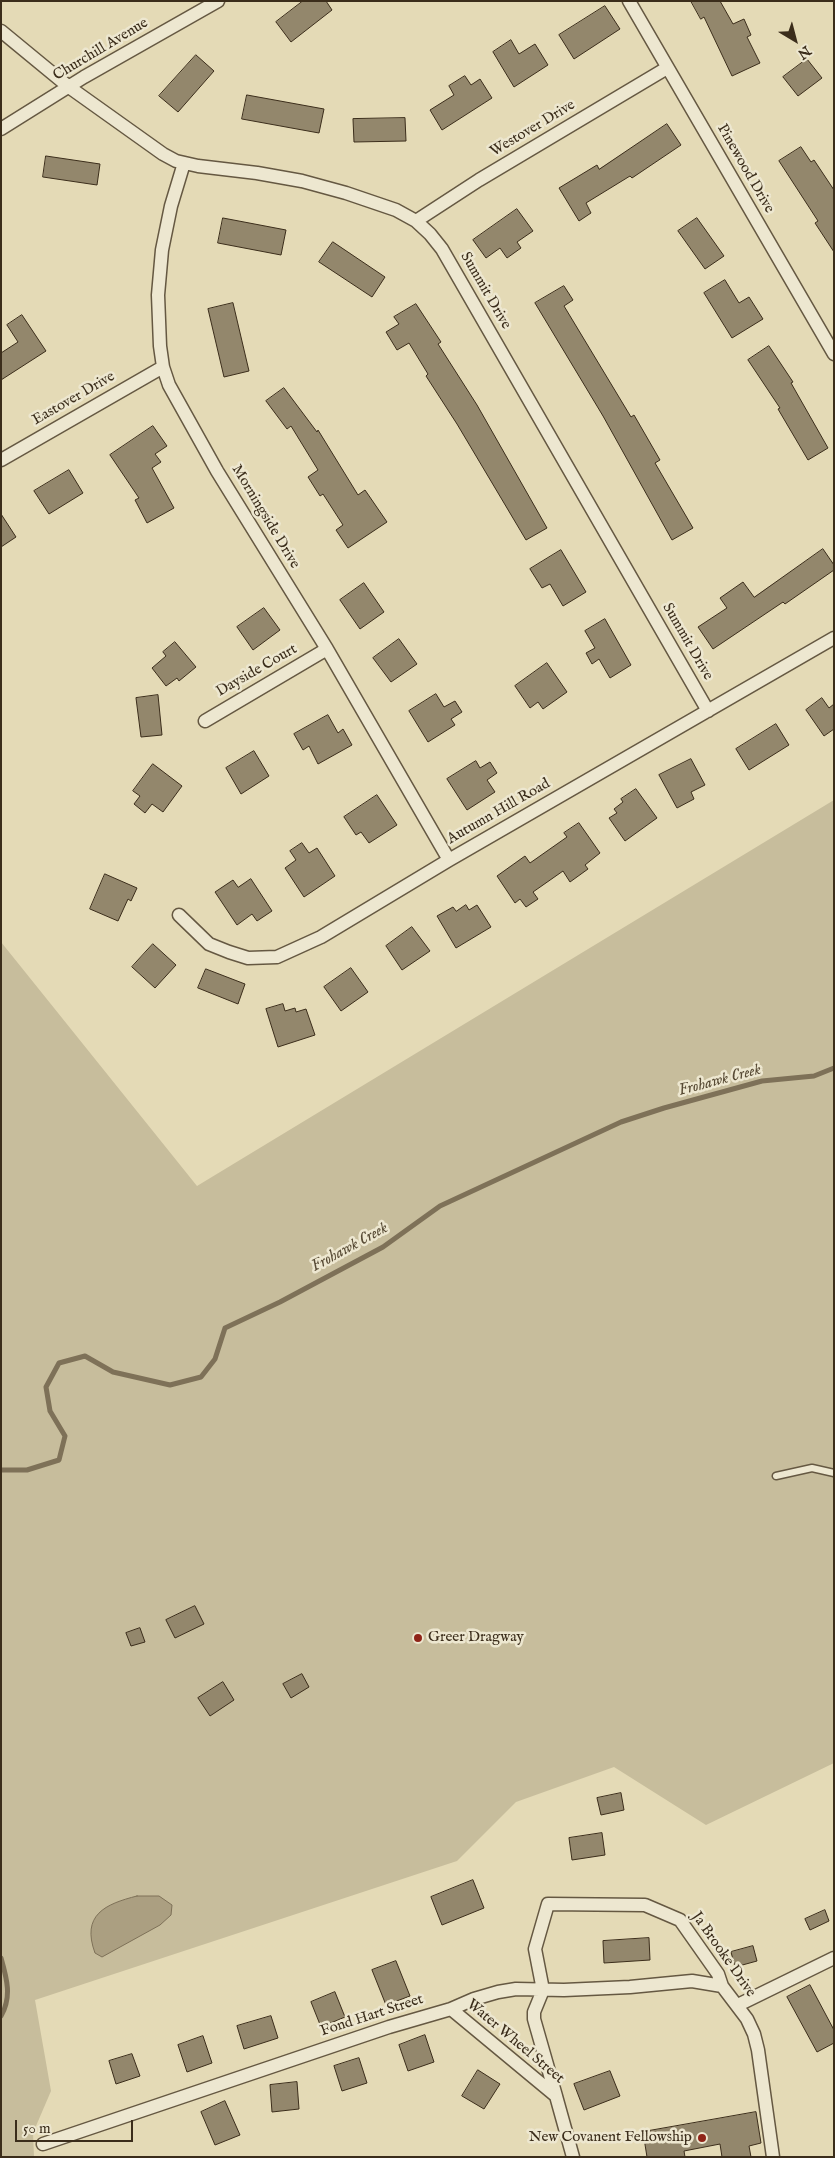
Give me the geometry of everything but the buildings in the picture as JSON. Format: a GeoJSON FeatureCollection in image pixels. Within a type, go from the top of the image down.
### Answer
{"type":"FeatureCollection","features":[{"type":"Feature","properties":{"kind":"street","name":"Churchill Avenue"},"geometry":{"type":"LineString","coordinates":[[1,129],[69,87],[218,1]]}},
{"type":"Feature","properties":{"kind":"street","name":"Pinewood Drive"},"geometry":{"type":"LineString","coordinates":[[629,1],[834,354]]}},
{"type":"Feature","properties":{"kind":"street","name":"Summit Drive"},"geometry":{"type":"LineString","coordinates":[[1,31],[69,87],[163,154],[184,163],[302,181],[346,193],[396,210],[416,221],[430,234],[442,249],[708,711]]}},
{"type":"Feature","properties":{"kind":"street","name":"Westover Drive"},"geometry":{"type":"LineString","coordinates":[[416,221],[479,180],[667,68]]}},
{"type":"Feature","properties":{"kind":"street","name":"Morningside Drive"},"geometry":{"type":"LineString","coordinates":[[184,163],[170,206],[162,250],[158,294],[160,346],[163,367],[177,402],[327,650],[449,860]]}},
{"type":"Feature","properties":{"kind":"street","name":"Eastover Drive"},"geometry":{"type":"LineString","coordinates":[[1,460],[163,367]]}},
{"type":"Feature","properties":{"kind":"street","name":"Autumn Hill Road"},"geometry":{"type":"LineString","coordinates":[[178,915],[210,944],[216,947],[248,958],[277,957],[321,937],[449,860],[834,638]]}},
{"type":"Feature","properties":{"kind":"street","name":"Dayside Court"},"geometry":{"type":"LineString","coordinates":[[205,721],[327,650]]}},
{"type":"Feature","properties":{"kind":"street","name":"Ja Brooke Drive"},"geometry":{"type":"LineString","coordinates":[[556,2096],[534,2019],[543,1990],[536,1949],[548,1904],[645,1905],[680,1920],[718,1974],[722,1986],[738,2005],[754,2034],[773,2157]]}},
{"type":"Feature","properties":{"kind":"street"},"geometry":{"type":"LineString","coordinates":[[738,2005],[834,1958]]}},
{"type":"Feature","properties":{"kind":"street","name":"Fond Hart Street"},"geometry":{"type":"LineString","coordinates":[[43,2144],[498,1992],[516,1989],[630,1987],[692,1981],[722,1986]]}},
{"type":"Feature","properties":{"kind":"street","name":"Water Wheel Street"},"geometry":{"type":"LineString","coordinates":[[451,2009],[556,2096],[574,2157]]}},
{"type":"Feature","properties":{"kind":"lane"},"geometry":{"type":"LineString","coordinates":[[776,1476],[812,1468],[834,1473]]}},
{"type":"Feature","properties":{"kind":"shaded area","name":"Greer Dragway"},"geometry":{"type":"Polygon","coordinates":[[[834,800],[834,1763],[706,1825],[614,1767],[516,1802],[457,1861],[35,2000],[51,2091],[33,2133],[34,2157],[1,2157],[1,942],[197,1186],[834,800]]]}},
{"type":"Feature","properties":{"kind":"shaded area"},"geometry":{"type":"Polygon","coordinates":[[[137,1896],[159,1896],[172,1905],[171,1915],[160,1925],[102,1957],[95,1953],[91,1940],[91,1929],[99,1913],[115,1903],[137,1896]]]}},
{"type":"Feature","properties":{"kind":"waterway","name":"Frohawk Creek"},"geometry":{"type":"LineString","coordinates":[[1,1470],[27,1470],[59,1460],[65,1436],[50,1411],[46,1387],[59,1363],[85,1356],[113,1372],[170,1385],[201,1377],[215,1359],[225,1328],[280,1302],[383,1247],[440,1206],[621,1122],[762,1081],[814,1076],[834,1068]]}},
{"type":"Feature","properties":{"kind":"waterway","name":"Frohawk Creek"},"geometry":{"type":"LineString","coordinates":[[1,1958],[7,1981],[6,2002],[1,2016]]}},
{"type":"Feature","properties":{"kind":"place","name":"Greer Dragway"},"geometry":{"type":"Point","coordinates":[418,1638]}},
{"type":"Feature","properties":{"kind":"place","name":"New Covanent Fellowship"},"geometry":{"type":"Point","coordinates":[702,2138]}}]}
